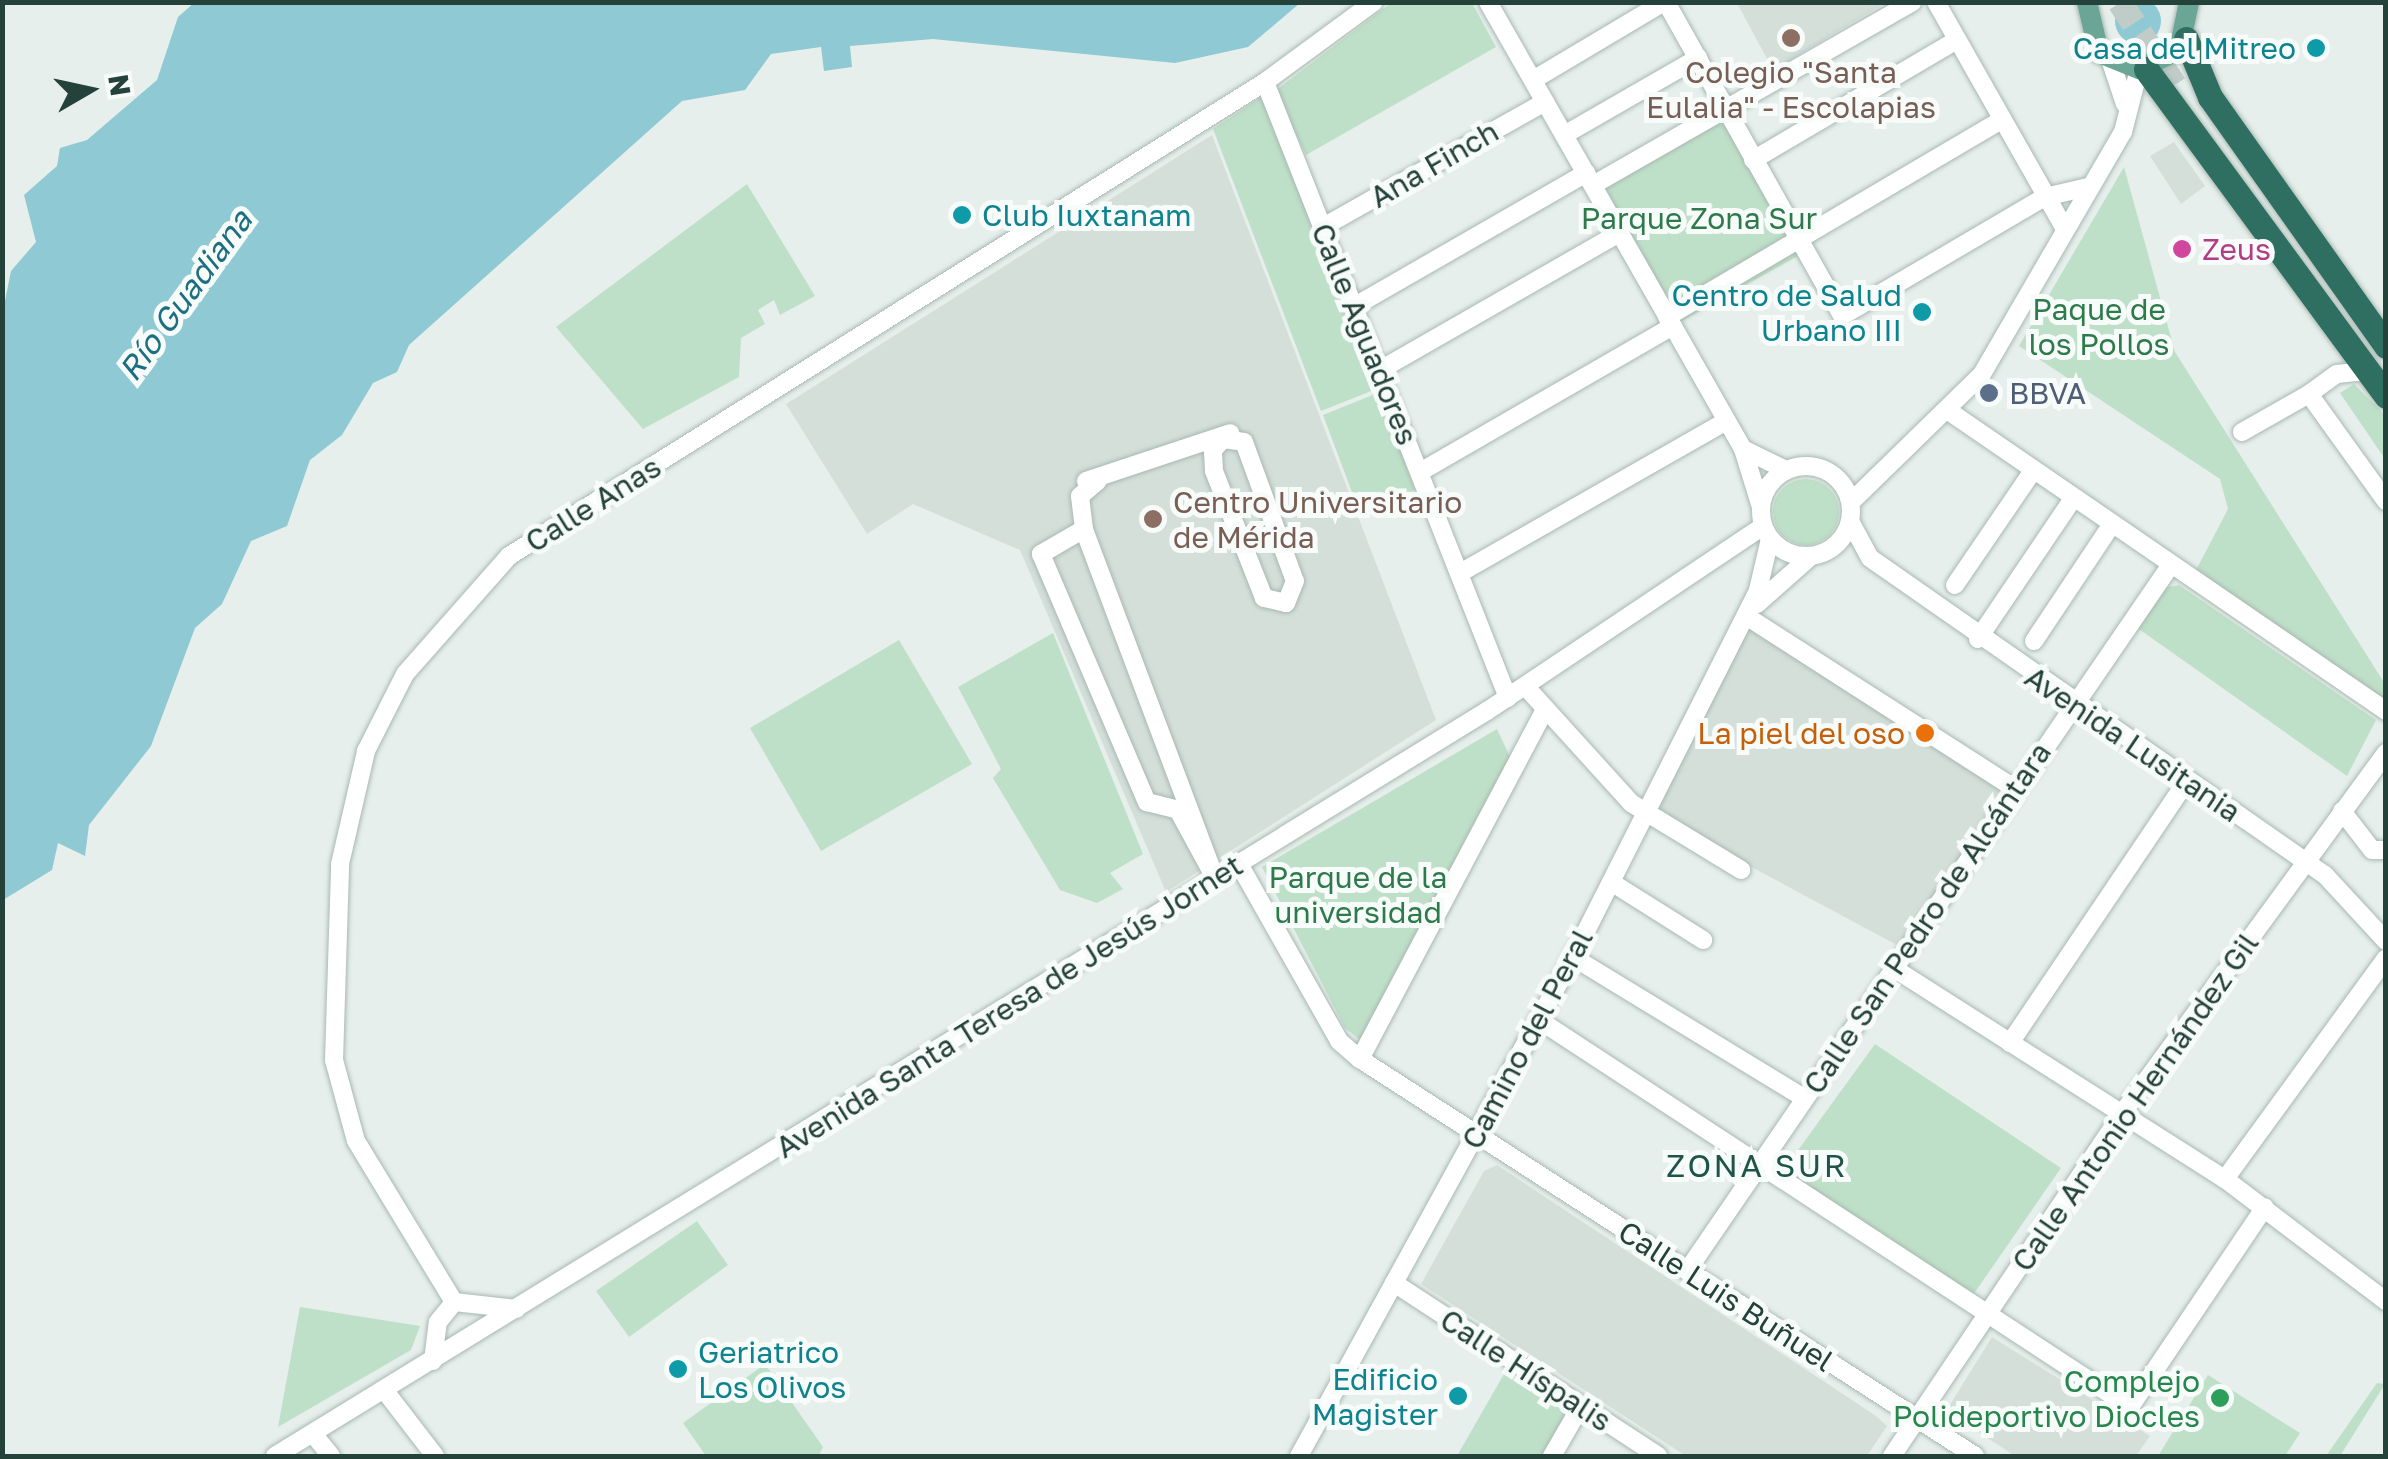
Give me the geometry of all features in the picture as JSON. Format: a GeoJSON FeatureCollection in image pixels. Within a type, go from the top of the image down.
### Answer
{"type":"FeatureCollection","features":[{"type":"Feature","properties":{"kind":"highway"},"geometry":{"type":"LineString","coordinates":[[2186,39],[2210,97],[2386,346]]}},
{"type":"Feature","properties":{"kind":"highway"},"geometry":{"type":"LineString","coordinates":[[2142,69],[2348,348],[2379,370]]}},
{"type":"Feature","properties":{"kind":"highway"},"geometry":{"type":"LineString","coordinates":[[2180,88],[2379,370],[2386,396]]}},
{"type":"Feature","properties":{"kind":"main road"},"geometry":{"type":"LineString","coordinates":[[2087,2],[2091,40],[2111,62],[2142,69],[2186,39],[2190,4]]}},
{"type":"Feature","properties":{"kind":"street","name":"Calle Anas"},"geometry":{"type":"LineString","coordinates":[[454,1302],[356,1141],[334,1060],[340,864],[366,751],[405,674],[509,556],[1265,82],[1374,2]]}},
{"type":"Feature","properties":{"kind":"street"},"geometry":{"type":"LineString","coordinates":[[1488,2],[1743,449],[1768,536]]}},
{"type":"Feature","properties":{"kind":"street"},"geometry":{"type":"LineString","coordinates":[[1533,80],[1665,2],[1842,316],[2045,197],[2088,187]]}},
{"type":"Feature","properties":{"kind":"street"},"geometry":{"type":"LineString","coordinates":[[1355,306],[1726,110],[1912,2]]}},
{"type":"Feature","properties":{"kind":"street"},"geometry":{"type":"LineString","coordinates":[[1936,2],[2064,229]]}},
{"type":"Feature","properties":{"kind":"street"},"geometry":{"type":"LineString","coordinates":[[1753,160],[1957,40]]}},
{"type":"Feature","properties":{"kind":"street"},"geometry":{"type":"LineString","coordinates":[[1564,135],[1698,58]]}},
{"type":"Feature","properties":{"kind":"street"},"geometry":{"type":"LineString","coordinates":[[2111,62],[2126,109]]}},
{"type":"Feature","properties":{"kind":"street"},"geometry":{"type":"LineString","coordinates":[[1743,449],[1786,470],[1832,474],[1881,464],[1950,412],[1982,374],[2088,187],[2142,69]]}},
{"type":"Feature","properties":{"kind":"street","name":"Calle Aguadores"},"geometry":{"type":"LineString","coordinates":[[1265,82],[1508,698]]}},
{"type":"Feature","properties":{"kind":"street","name":"Ana Finch"},"geometry":{"type":"LineString","coordinates":[[1323,226],[1545,102]]}},
{"type":"Feature","properties":{"kind":"street"},"geometry":{"type":"LineString","coordinates":[[1420,472],[2002,120]]}},
{"type":"Feature","properties":{"kind":"street"},"geometry":{"type":"LineString","coordinates":[[1380,370],[1620,232]]}},
{"type":"Feature","properties":{"kind":"street"},"geometry":{"type":"LineString","coordinates":[[2242,432],[2336,374],[2348,348]]}},
{"type":"Feature","properties":{"kind":"street"},"geometry":{"type":"LineString","coordinates":[[2336,374],[2379,370]]}},
{"type":"Feature","properties":{"kind":"street"},"geometry":{"type":"LineString","coordinates":[[2309,394],[2386,501]]}},
{"type":"Feature","properties":{"kind":"street"},"geometry":{"type":"LineString","coordinates":[[1950,412],[2110,527],[2386,711]]}},
{"type":"Feature","properties":{"kind":"street"},"geometry":{"type":"LineString","coordinates":[[1460,573],[1727,421]]}},
{"type":"Feature","properties":{"kind":"street"},"geometry":{"type":"LineString","coordinates":[[1215,878],[1185,790],[1075,532],[1080,496],[1098,481],[1168,457],[1222,432],[1238,439],[1295,581],[1286,604],[1264,598],[1213,465],[1217,443],[1238,439]]}},
{"type":"Feature","properties":{"kind":"street"},"geometry":{"type":"LineString","coordinates":[[1168,457],[1213,465]]}},
{"type":"Feature","properties":{"kind":"street","name":"Camino del Peral"},"geometry":{"type":"LineString","coordinates":[[1746,616],[1820,553],[1881,464]]}},
{"type":"Feature","properties":{"kind":"street"},"geometry":{"type":"LineString","coordinates":[[1768,536],[1786,470]]}},
{"type":"Feature","properties":{"kind":"street"},"geometry":{"type":"LineString","coordinates":[[1955,585],[2032,472]]}},
{"type":"Feature","properties":{"kind":"street","name":"Avenida Lusitania"},"geometry":{"type":"LineString","coordinates":[[1832,474],[1870,558],[1978,639],[2306,861],[2386,941]]}},
{"type":"Feature","properties":{"kind":"street"},"geometry":{"type":"LineString","coordinates":[[1978,639],[2072,500]]}},
{"type":"Feature","properties":{"kind":"street"},"geometry":{"type":"LineString","coordinates":[[2034,641],[2110,527]]}},
{"type":"Feature","properties":{"kind":"street"},"geometry":{"type":"LineString","coordinates":[[1075,532],[1041,554],[1147,802],[1168,807],[1215,878]]}},
{"type":"Feature","properties":{"kind":"street","name":"Camino del Peral"},"geometry":{"type":"LineString","coordinates":[[1299,1456],[1573,957],[1746,616],[1768,536]]}},
{"type":"Feature","properties":{"kind":"street","name":"Avenida Lusitania"},"geometry":{"type":"LineString","coordinates":[[1768,536],[1820,553],[1870,558]]}},
{"type":"Feature","properties":{"kind":"street","name":"Avenida Santa Teresa de Jesús Jornet"},"geometry":{"type":"LineString","coordinates":[[276,1456],[1508,698],[1723,560],[1768,536]]}},
{"type":"Feature","properties":{"kind":"street","name":"Avenida Santa Teresa de Jesús Jornet"},"geometry":{"type":"LineString","coordinates":[[1723,560],[1768,536]]}},
{"type":"Feature","properties":{"kind":"street","name":"Calle San Pedro de Alcántara"},"geometry":{"type":"LineString","coordinates":[[1686,1272],[2170,566]]}},
{"type":"Feature","properties":{"kind":"street"},"geometry":{"type":"LineString","coordinates":[[1746,616],[2015,789]]}},
{"type":"Feature","properties":{"kind":"street"},"geometry":{"type":"LineString","coordinates":[[1526,686],[1542,714],[1646,812],[1741,870]]}},
{"type":"Feature","properties":{"kind":"street"},"geometry":{"type":"LineString","coordinates":[[1360,1059],[1542,714]]}},
{"type":"Feature","properties":{"kind":"street","name":"Calle Antonio Hernández Gil"},"geometry":{"type":"LineString","coordinates":[[1892,1456],[2121,1114],[2386,753]]}},
{"type":"Feature","properties":{"kind":"street"},"geometry":{"type":"LineString","coordinates":[[2010,1043],[2187,781]]}},
{"type":"Feature","properties":{"kind":"street"},"geometry":{"type":"LineString","coordinates":[[1168,807],[1185,790]]}},
{"type":"Feature","properties":{"kind":"street"},"geometry":{"type":"LineString","coordinates":[[2342,811],[2372,850],[2386,850]]}},
{"type":"Feature","properties":{"kind":"street","name":"Calle Luis Buñuel"},"geometry":{"type":"LineString","coordinates":[[1239,864],[1339,1041],[1360,1059],[1975,1456]]}},
{"type":"Feature","properties":{"kind":"street"},"geometry":{"type":"LineString","coordinates":[[1611,882],[1703,940]]}},
{"type":"Feature","properties":{"kind":"street"},"geometry":{"type":"LineString","coordinates":[[1573,957],[1804,1098]]}},
{"type":"Feature","properties":{"kind":"street"},"geometry":{"type":"LineString","coordinates":[[2225,1179],[2386,958]]}},
{"type":"Feature","properties":{"kind":"street"},"geometry":{"type":"LineString","coordinates":[[1896,968],[2225,1179],[2386,1300]]}},
{"type":"Feature","properties":{"kind":"street"},"geometry":{"type":"LineString","coordinates":[[1539,1020],[1986,1317],[2130,1407],[2265,1207]]}},
{"type":"Feature","properties":{"kind":"street","name":"Calle Híspalis"},"geometry":{"type":"LineString","coordinates":[[1394,1283],[1658,1456]]}},
{"type":"Feature","properties":{"kind":"street"},"geometry":{"type":"LineString","coordinates":[[433,1361],[438,1322],[454,1302],[517,1309]]}},
{"type":"Feature","properties":{"kind":"street"},"geometry":{"type":"LineString","coordinates":[[385,1391],[435,1456]]}},
{"type":"Feature","properties":{"kind":"street"},"geometry":{"type":"LineString","coordinates":[[1552,1456],[1581,1406]]}},
{"type":"Feature","properties":{"kind":"street"},"geometry":{"type":"LineString","coordinates":[[314,1435],[331,1456]]}},
{"type":"Feature","properties":{"kind":"shaded area","name":"Colegio \"Santa Eulalia\" - Escolapias"},"geometry":{"type":"Polygon","coordinates":[[[1737,3],[1885,3],[1773,70],[1737,3]]]}},
{"type":"Feature","properties":{"kind":"shaded area","name":"Centro Universitario de Mérida"},"geometry":{"type":"Polygon","coordinates":[[[1212,135],[1436,720],[1166,892],[1020,550],[913,504],[867,534],[786,404],[1212,135]]]}},
{"type":"Feature","properties":{"kind":"shaded area"},"geometry":{"type":"Polygon","coordinates":[[[2174,142],[2205,186],[2181,204],[2150,156],[2174,142]]]}},
{"type":"Feature","properties":{"kind":"shaded area"},"geometry":{"type":"Polygon","coordinates":[[[1746,616],[2015,789],[1908,951],[1647,811],[1746,616]]]}},
{"type":"Feature","properties":{"kind":"shaded area"},"geometry":{"type":"Polygon","coordinates":[[[1497,1165],[1876,1416],[1887,1426],[1867,1456],[1686,1456],[1421,1284],[1484,1171],[1497,1165]]]}},
{"type":"Feature","properties":{"kind":"shaded area"},"geometry":{"type":"Polygon","coordinates":[[[1992,1337],[2150,1436],[2136,1456],[2015,1456],[1946,1411],[1992,1337]]]}},
{"type":"Feature","properties":{"kind":"green space"},"geometry":{"type":"Polygon","coordinates":[[[1391,3],[1472,3],[1496,47],[1306,155],[1275,91],[1391,3]]]}},
{"type":"Feature","properties":{"kind":"green space"},"geometry":{"type":"Polygon","coordinates":[[[1263,96],[1379,388],[1321,411],[1213,129],[1263,96]]]}},
{"type":"Feature","properties":{"kind":"green space","name":"Parque Zona Sur"},"geometry":{"type":"Polygon","coordinates":[[[1726,110],[1805,252],[1673,326],[1593,185],[1726,110]]]}},
{"type":"Feature","properties":{"kind":"green space","name":"Paque de los Pollos"},"geometry":{"type":"Polygon","coordinates":[[[2124,167],[2175,352],[2385,684],[2385,701],[2194,574],[2228,509],[2220,479],[2019,346],[2124,167]]]}},
{"type":"Feature","properties":{"kind":"green space"},"geometry":{"type":"Polygon","coordinates":[[[747,184],[815,296],[780,315],[774,300],[758,310],[765,324],[741,338],[739,377],[643,429],[556,327],[747,184]]]}},
{"type":"Feature","properties":{"kind":"green space"},"geometry":{"type":"Polygon","coordinates":[[[2354,384],[2385,415],[2385,459],[2340,393],[2354,384]]]}},
{"type":"Feature","properties":{"kind":"green space"},"geometry":{"type":"Polygon","coordinates":[[[1380,392],[1415,490],[1359,511],[1323,415],[1380,392]]]}},
{"type":"Feature","properties":{"kind":"green space"},"geometry":{"type":"Polygon","coordinates":[[[1806,479],[1829,489],[1839,512],[1829,535],[1806,545],[1783,535],[1773,512],[1783,489],[1806,479]]]}},
{"type":"Feature","properties":{"kind":"green space"},"geometry":{"type":"Polygon","coordinates":[[[2179,585],[2376,720],[2347,776],[2136,627],[2163,588],[2179,585]]]}},
{"type":"Feature","properties":{"kind":"green space"},"geometry":{"type":"Polygon","coordinates":[[[1053,633],[1143,854],[1110,873],[1123,889],[1097,903],[1060,890],[993,778],[1001,769],[958,687],[1053,633]]]}},
{"type":"Feature","properties":{"kind":"green space"},"geometry":{"type":"Polygon","coordinates":[[[899,640],[972,764],[821,851],[750,728],[899,640]]]}},
{"type":"Feature","properties":{"kind":"green space","name":"Parque de la universidad"},"geometry":{"type":"Polygon","coordinates":[[[1497,729],[1511,759],[1364,1043],[1345,1028],[1262,867],[1497,729]]]}},
{"type":"Feature","properties":{"kind":"green space"},"geometry":{"type":"Polygon","coordinates":[[[1875,1044],[2061,1168],[1973,1295],[1783,1171],[1875,1044]]]}},
{"type":"Feature","properties":{"kind":"green space"},"geometry":{"type":"Polygon","coordinates":[[[697,1221],[728,1265],[629,1337],[596,1291],[697,1221]]]}},
{"type":"Feature","properties":{"kind":"green space"},"geometry":{"type":"Polygon","coordinates":[[[300,1307],[420,1326],[411,1350],[278,1427],[300,1307]]]}},
{"type":"Feature","properties":{"kind":"green space"},"geometry":{"type":"Polygon","coordinates":[[[765,1364],[823,1447],[819,1455],[706,1456],[683,1423],[765,1364]]]}},
{"type":"Feature","properties":{"kind":"green space"},"geometry":{"type":"Polygon","coordinates":[[[1508,1367],[1570,1406],[1542,1456],[1457,1456],[1508,1367]]]}},
{"type":"Feature","properties":{"kind":"green space","name":"Complejo Polideportivo Diocles"},"geometry":{"type":"Polygon","coordinates":[[[2208,1375],[2300,1433],[2285,1456],[2158,1456],[2208,1375]]]}},
{"type":"Feature","properties":{"kind":"green space"},"geometry":{"type":"Polygon","coordinates":[[[2377,1383],[2385,1384],[2340,1456],[2326,1456],[2377,1383]]]}},
{"type":"Feature","properties":{"kind":"water"},"geometry":{"type":"Polygon","coordinates":[[[2138,-2],[2155,4],[2161,21],[2155,38],[2138,44],[2121,38],[2115,21],[2121,4],[2138,-2]]]}},
{"type":"Feature","properties":{"kind":"water","name":"Río Guadiana"},"geometry":{"type":"Polygon","coordinates":[[[195,2],[1300,3],[1248,47],[1175,63],[933,39],[850,46],[852,67],[824,71],[821,47],[771,54],[745,90],[682,101],[409,345],[397,372],[373,383],[342,435],[310,460],[287,526],[251,541],[222,604],[195,628],[151,746],[89,825],[85,856],[58,843],[52,870],[3,900],[2,316],[11,271],[36,242],[24,195],[57,166],[60,148],[87,140],[157,80],[178,17],[195,2]]]}},
{"type":"Feature","properties":{"kind":"tunnel"},"geometry":{"type":"LineString","coordinates":[[2120,2],[2178,90]]}},
{"type":"Feature","properties":{"kind":"place","name":"Colegio \"Santa Eulalia\" - Escolapias"},"geometry":{"type":"Point","coordinates":[1791,38]}},
{"type":"Feature","properties":{"kind":"place","name":"Casa del Mitreo"},"geometry":{"type":"Point","coordinates":[2316,48]}},
{"type":"Feature","properties":{"kind":"place","name":"Club Iuxtanam"},"geometry":{"type":"Point","coordinates":[962,215]}},
{"type":"Feature","properties":{"kind":"place","name":"Zeus"},"geometry":{"type":"Point","coordinates":[2182,249]}},
{"type":"Feature","properties":{"kind":"place","name":"Centro de Salud Urbano III"},"geometry":{"type":"Point","coordinates":[1922,312]}},
{"type":"Feature","properties":{"kind":"place","name":"BBVA"},"geometry":{"type":"Point","coordinates":[1989,393]}},
{"type":"Feature","properties":{"kind":"place","name":"Centro Universitario de Mérida"},"geometry":{"type":"Point","coordinates":[1153,519]}},
{"type":"Feature","properties":{"kind":"place","name":"La piel del oso"},"geometry":{"type":"Point","coordinates":[1925,733]}},
{"type":"Feature","properties":{"kind":"place","name":"Geriatrico Los Olivos"},"geometry":{"type":"Point","coordinates":[678,1369]}},
{"type":"Feature","properties":{"kind":"place","name":"Edificio Magister"},"geometry":{"type":"Point","coordinates":[1458,1396]}},
{"type":"Feature","properties":{"kind":"place","name":"Complejo Polideportivo Diocles"},"geometry":{"type":"Point","coordinates":[2220,1398]}},
{"type":"Feature","properties":{"kind":"district","name":"ZONA SUR"},"geometry":{"type":"Point","coordinates":[1757,1165]}}]}
